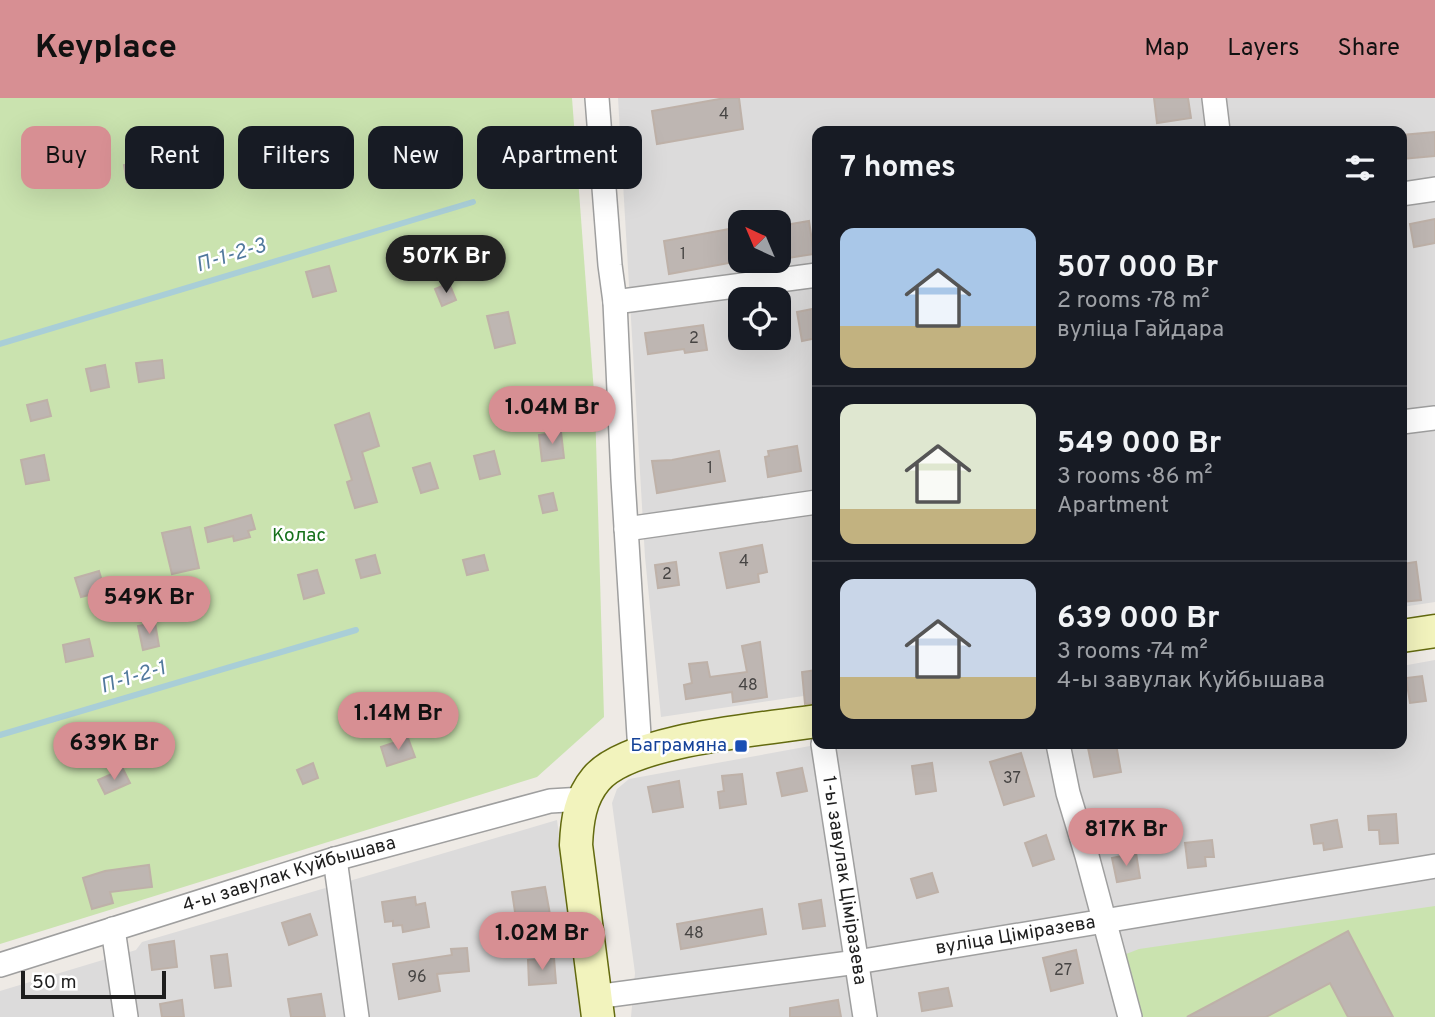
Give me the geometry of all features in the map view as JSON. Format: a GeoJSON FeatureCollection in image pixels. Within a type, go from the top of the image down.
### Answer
{"type":"FeatureCollection","features":[{"type":"Feature","properties":{"kind":"street"},"geometry":{"type":"LineString","coordinates":[[597,98],[615,302],[640,752]]}},
{"type":"Feature","properties":{"kind":"street"},"geometry":{"type":"LineString","coordinates":[[1214,98],[1217,126]]}},
{"type":"Feature","properties":{"kind":"street"},"geometry":{"type":"LineString","coordinates":[[1407,193],[1435,189]]}},
{"type":"Feature","properties":{"kind":"street"},"geometry":{"type":"LineString","coordinates":[[615,302],[812,276]]}},
{"type":"Feature","properties":{"kind":"street"},"geometry":{"type":"LineString","coordinates":[[1407,421],[1435,418]]}},
{"type":"Feature","properties":{"kind":"street"},"geometry":{"type":"LineString","coordinates":[[626,529],[812,503]]}},
{"type":"Feature","properties":{"kind":"street"},"geometry":{"type":"LineString","coordinates":[[1407,635],[1435,631]]}},
{"type":"Feature","properties":{"kind":"street"},"geometry":{"type":"LineString","coordinates":[[596,1007],[576,845],[577,820],[583,799],[597,778],[618,761],[640,752],[673,744],[812,722]]}},
{"type":"Feature","properties":{"kind":"street","name":"1-ы завулак Ціміразева"},"geometry":{"type":"LineString","coordinates":[[824,749],[865,1017]]}},
{"type":"Feature","properties":{"kind":"street"},"geometry":{"type":"LineString","coordinates":[[1059,749],[1068,793],[1130,1017]]}},
{"type":"Feature","properties":{"kind":"street","name":"4-ы завулак Куйбышава"},"geometry":{"type":"LineString","coordinates":[[0,965],[335,859],[550,801],[583,799]]}},
{"type":"Feature","properties":{"kind":"street"},"geometry":{"type":"LineString","coordinates":[[335,859],[357,1017]]}},
{"type":"Feature","properties":{"kind":"street","name":"вуліца Ціміразева"},"geometry":{"type":"LineString","coordinates":[[596,1007],[1435,866]]}},
{"type":"Feature","properties":{"kind":"street"},"geometry":{"type":"LineString","coordinates":[[113,929],[126,1017]]}},
{"type":"Feature","properties":{"kind":"shaded area"},"geometry":{"type":"Polygon","coordinates":[[[618,98],[1435,98],[1435,602],[1407,606],[1407,126],[812,126],[812,695],[661,717],[645,557],[623,189],[642,189],[642,126],[620,126],[618,98]]]}},
{"type":"Feature","properties":{"kind":"shaded area"},"geometry":{"type":"Polygon","coordinates":[[[1435,660],[1435,1017],[631,1017],[635,973],[612,803],[617,789],[629,779],[812,746],[812,749],[1407,749],[1407,665],[1435,660]]]}},
{"type":"Feature","properties":{"kind":"shaded area"},"geometry":{"type":"Polygon","coordinates":[[[557,820],[584,1017],[0,1017],[0,991],[136,950],[142,942],[557,820]]]}},
{"type":"Feature","properties":{"kind":"green space","name":"Колас"},"geometry":{"type":"Polygon","coordinates":[[[0,98],[572,98],[574,126],[477,126],[477,189],[579,189],[595,406],[604,717],[537,777],[0,944],[0,98]]]}},
{"type":"Feature","properties":{"kind":"green space"},"geometry":{"type":"Polygon","coordinates":[[[1435,906],[1435,1017],[1140,1017],[1121,956],[1139,949],[1435,906]]]}},
{"type":"Feature","properties":{"kind":"building"},"geometry":{"type":"Polygon","coordinates":[[[739,98],[743,129],[657,144],[652,111],[739,98]]]}},
{"type":"Feature","properties":{"kind":"building"},"geometry":{"type":"Polygon","coordinates":[[[1154,98],[1188,98],[1191,118],[1157,123],[1154,98]]]}},
{"type":"Feature","properties":{"kind":"building"},"geometry":{"type":"Polygon","coordinates":[[[1435,132],[1435,156],[1407,159],[1407,135],[1435,132]]]}},
{"type":"Feature","properties":{"kind":"building"},"geometry":{"type":"Polygon","coordinates":[[[1435,219],[1435,243],[1414,247],[1410,224],[1435,219]]]}},
{"type":"Feature","properties":{"kind":"building"},"geometry":{"type":"Polygon","coordinates":[[[809,221],[812,254],[791,257],[791,224],[809,221]]]}},
{"type":"Feature","properties":{"kind":"building"},"geometry":{"type":"Polygon","coordinates":[[[728,229],[728,263],[669,274],[664,241],[728,229]]]}},
{"type":"Feature","properties":{"kind":"building"},"geometry":{"type":"Polygon","coordinates":[[[329,266],[336,291],[313,297],[306,272],[329,266]]]}},
{"type":"Feature","properties":{"kind":"building"},"geometry":{"type":"Polygon","coordinates":[[[449,283],[456,300],[442,306],[435,289],[449,283]]]}},
{"type":"Feature","properties":{"kind":"building"},"geometry":{"type":"Polygon","coordinates":[[[812,309],[812,339],[802,341],[797,312],[812,309]]]}},
{"type":"Feature","properties":{"kind":"building"},"geometry":{"type":"Polygon","coordinates":[[[508,312],[515,343],[495,348],[487,316],[508,312]]]}},
{"type":"Feature","properties":{"kind":"building"},"geometry":{"type":"Polygon","coordinates":[[[703,325],[707,350],[685,353],[684,349],[648,354],[645,333],[703,325]]]}},
{"type":"Feature","properties":{"kind":"building"},"geometry":{"type":"Polygon","coordinates":[[[162,360],[164,378],[139,382],[136,363],[162,360]]]}},
{"type":"Feature","properties":{"kind":"building"},"geometry":{"type":"Polygon","coordinates":[[[105,365],[109,387],[91,391],[86,369],[105,365]]]}},
{"type":"Feature","properties":{"kind":"building"},"geometry":{"type":"Polygon","coordinates":[[[47,400],[51,416],[31,421],[27,405],[47,400]]]}},
{"type":"Feature","properties":{"kind":"building"},"geometry":{"type":"Polygon","coordinates":[[[369,413],[379,446],[362,452],[377,502],[355,508],[347,482],[352,480],[335,425],[369,413]]]}},
{"type":"Feature","properties":{"kind":"building"},"geometry":{"type":"Polygon","coordinates":[[[561,432],[564,458],[542,461],[539,435],[561,432]]]}},
{"type":"Feature","properties":{"kind":"building"},"geometry":{"type":"Polygon","coordinates":[[[797,446],[801,471],[768,477],[765,457],[769,456],[768,451],[797,446]]]}},
{"type":"Feature","properties":{"kind":"building"},"geometry":{"type":"Polygon","coordinates":[[[494,451],[500,474],[480,479],[474,456],[494,451]]]}},
{"type":"Feature","properties":{"kind":"building"},"geometry":{"type":"Polygon","coordinates":[[[719,451],[725,481],[657,493],[652,461],[719,451]]]}},
{"type":"Feature","properties":{"kind":"building"},"geometry":{"type":"Polygon","coordinates":[[[44,455],[49,480],[26,484],[21,460],[44,455]]]}},
{"type":"Feature","properties":{"kind":"building"},"geometry":{"type":"Polygon","coordinates":[[[430,463],[438,488],[421,493],[413,468],[430,463]]]}},
{"type":"Feature","properties":{"kind":"building"},"geometry":{"type":"Polygon","coordinates":[[[553,493],[557,510],[543,513],[539,496],[553,493]]]}},
{"type":"Feature","properties":{"kind":"building"},"geometry":{"type":"Polygon","coordinates":[[[251,515],[255,529],[248,531],[250,537],[234,541],[233,536],[208,542],[205,528],[251,515]]]}},
{"type":"Feature","properties":{"kind":"building"},"geometry":{"type":"Polygon","coordinates":[[[190,527],[199,568],[172,574],[162,533],[190,527]]]}},
{"type":"Feature","properties":{"kind":"building"},"geometry":{"type":"Polygon","coordinates":[[[762,545],[767,572],[758,574],[759,582],[727,588],[720,553],[762,545]]]}},
{"type":"Feature","properties":{"kind":"building"},"geometry":{"type":"Polygon","coordinates":[[[375,555],[380,573],[361,578],[356,560],[375,555]]]}},
{"type":"Feature","properties":{"kind":"building"},"geometry":{"type":"Polygon","coordinates":[[[484,555],[488,570],[467,575],[463,560],[484,555]]]}},
{"type":"Feature","properties":{"kind":"building"},"geometry":{"type":"Polygon","coordinates":[[[676,562],[679,585],[658,588],[655,565],[676,562]]]}},
{"type":"Feature","properties":{"kind":"building"},"geometry":{"type":"Polygon","coordinates":[[[1416,562],[1421,600],[1407,601],[1407,563],[1416,562]]]}},
{"type":"Feature","properties":{"kind":"building"},"geometry":{"type":"Polygon","coordinates":[[[317,570],[324,593],[304,599],[298,575],[317,570]]]}},
{"type":"Feature","properties":{"kind":"building"},"geometry":{"type":"Polygon","coordinates":[[[99,571],[105,591],[81,597],[75,578],[99,571]]]}},
{"type":"Feature","properties":{"kind":"building"},"geometry":{"type":"Polygon","coordinates":[[[155,623],[159,646],[143,650],[138,626],[155,623]]]}},
{"type":"Feature","properties":{"kind":"building"},"geometry":{"type":"Polygon","coordinates":[[[89,639],[93,656],[66,662],[63,645],[89,639]]]}},
{"type":"Feature","properties":{"kind":"building"},"geometry":{"type":"Polygon","coordinates":[[[760,642],[767,697],[733,702],[732,692],[686,699],[684,685],[692,683],[689,664],[707,662],[710,677],[747,672],[742,646],[760,642]]]}},
{"type":"Feature","properties":{"kind":"building"},"geometry":{"type":"Polygon","coordinates":[[[812,671],[812,703],[805,704],[802,672],[812,671]]]}},
{"type":"Feature","properties":{"kind":"building"},"geometry":{"type":"Polygon","coordinates":[[[1422,676],[1426,701],[1410,703],[1407,678],[1422,676]]]}},
{"type":"Feature","properties":{"kind":"building"},"geometry":{"type":"Polygon","coordinates":[[[408,738],[415,757],[387,766],[381,747],[408,738]]]}},
{"type":"Feature","properties":{"kind":"building"},"geometry":{"type":"Polygon","coordinates":[[[1088,749],[1117,749],[1121,772],[1094,777],[1088,749]]]}},
{"type":"Feature","properties":{"kind":"building"},"geometry":{"type":"Polygon","coordinates":[[[1021,753],[1034,796],[1004,805],[990,762],[1021,753]]]}},
{"type":"Feature","properties":{"kind":"building"},"geometry":{"type":"Polygon","coordinates":[[[313,763],[318,778],[303,784],[297,770],[313,763]]]}},
{"type":"Feature","properties":{"kind":"building"},"geometry":{"type":"Polygon","coordinates":[[[932,763],[936,791],[916,794],[912,766],[932,763]]]}},
{"type":"Feature","properties":{"kind":"building"},"geometry":{"type":"Polygon","coordinates":[[[802,768],[807,791],[782,796],[777,773],[802,768]]]}},
{"type":"Feature","properties":{"kind":"building"},"geometry":{"type":"Polygon","coordinates":[[[123,769],[130,783],[105,794],[98,780],[123,769]]]}},
{"type":"Feature","properties":{"kind":"building"},"geometry":{"type":"Polygon","coordinates":[[[742,774],[746,804],[720,808],[718,792],[724,791],[722,776],[742,774]]]}},
{"type":"Feature","properties":{"kind":"building"},"geometry":{"type":"Polygon","coordinates":[[[679,781],[683,807],[653,812],[648,787],[679,781]]]}},
{"type":"Feature","properties":{"kind":"building"},"geometry":{"type":"Polygon","coordinates":[[[1396,814],[1398,843],[1380,844],[1379,830],[1369,830],[1368,816],[1396,814]]]}},
{"type":"Feature","properties":{"kind":"building"},"geometry":{"type":"Polygon","coordinates":[[[1337,820],[1342,847],[1324,850],[1323,843],[1314,844],[1311,825],[1337,820]]]}},
{"type":"Feature","properties":{"kind":"building"},"geometry":{"type":"Polygon","coordinates":[[[1046,835],[1054,859],[1033,866],[1025,843],[1046,835]]]}},
{"type":"Feature","properties":{"kind":"building"},"geometry":{"type":"Polygon","coordinates":[[[1212,840],[1214,857],[1205,857],[1206,866],[1188,868],[1185,843],[1212,840]]]}},
{"type":"Feature","properties":{"kind":"building"},"geometry":{"type":"Polygon","coordinates":[[[1136,853],[1140,878],[1117,882],[1112,858],[1136,853]]]}},
{"type":"Feature","properties":{"kind":"building"},"geometry":{"type":"Polygon","coordinates":[[[149,865],[152,887],[110,892],[113,903],[92,909],[83,878],[105,871],[149,865]]]}},
{"type":"Feature","properties":{"kind":"building"},"geometry":{"type":"Polygon","coordinates":[[[932,873],[938,892],[917,898],[911,879],[932,873]]]}},
{"type":"Feature","properties":{"kind":"building"},"geometry":{"type":"Polygon","coordinates":[[[545,887],[551,920],[517,925],[512,892],[545,887]]]}},
{"type":"Feature","properties":{"kind":"building"},"geometry":{"type":"Polygon","coordinates":[[[415,897],[416,905],[425,903],[429,927],[403,932],[402,925],[393,926],[393,921],[385,922],[382,902],[415,897]]]}},
{"type":"Feature","properties":{"kind":"building"},"geometry":{"type":"Polygon","coordinates":[[[821,900],[825,926],[803,929],[799,904],[821,900]]]}},
{"type":"Feature","properties":{"kind":"building"},"geometry":{"type":"Polygon","coordinates":[[[762,909],[766,934],[681,949],[677,924],[762,909]]]}},
{"type":"Feature","properties":{"kind":"building"},"geometry":{"type":"Polygon","coordinates":[[[310,914],[317,935],[289,945],[282,923],[310,914]]]}},
{"type":"Feature","properties":{"kind":"building"},"geometry":{"type":"Polygon","coordinates":[[[1348,931],[1393,1017],[1348,1017],[1330,983],[1266,1017],[1187,1017],[1348,931]]]}},
{"type":"Feature","properties":{"kind":"building"},"geometry":{"type":"Polygon","coordinates":[[[174,941],[177,967],[152,970],[149,945],[174,941]]]}},
{"type":"Feature","properties":{"kind":"building"},"geometry":{"type":"Polygon","coordinates":[[[467,948],[469,971],[437,974],[440,991],[399,999],[393,964],[452,955],[451,949],[467,948]]]}},
{"type":"Feature","properties":{"kind":"building"},"geometry":{"type":"Polygon","coordinates":[[[1076,950],[1083,983],[1051,991],[1043,958],[1076,950]]]}},
{"type":"Feature","properties":{"kind":"building"},"geometry":{"type":"Polygon","coordinates":[[[227,954],[231,986],[215,988],[211,956],[227,954]]]}},
{"type":"Feature","properties":{"kind":"building"},"geometry":{"type":"Polygon","coordinates":[[[554,958],[556,983],[529,985],[528,960],[554,958]]]}},
{"type":"Feature","properties":{"kind":"building"},"geometry":{"type":"Polygon","coordinates":[[[948,988],[952,1006],[922,1011],[919,993],[948,988]]]}},
{"type":"Feature","properties":{"kind":"building"},"geometry":{"type":"Polygon","coordinates":[[[321,994],[325,1017],[291,1017],[288,999],[321,994]]]}},
{"type":"Feature","properties":{"kind":"building"},"geometry":{"type":"Polygon","coordinates":[[[182,1000],[184,1017],[162,1017],[160,1004],[182,1000]]]}},
{"type":"Feature","properties":{"kind":"building"},"geometry":{"type":"Polygon","coordinates":[[[838,1000],[841,1017],[790,1017],[790,1008],[838,1000]]]}},
{"type":"Feature","properties":{"kind":"waterway","name":"П-1-2-3"},"geometry":{"type":"LineString","coordinates":[[0,344],[473,202]]}},
{"type":"Feature","properties":{"kind":"waterway","name":"П-1-2-1"},"geometry":{"type":"LineString","coordinates":[[0,735],[356,630]]}},
{"type":"Feature","properties":{"kind":"place","name":"Баграмяна"},"geometry":{"type":"Point","coordinates":[741,746]}}]}
